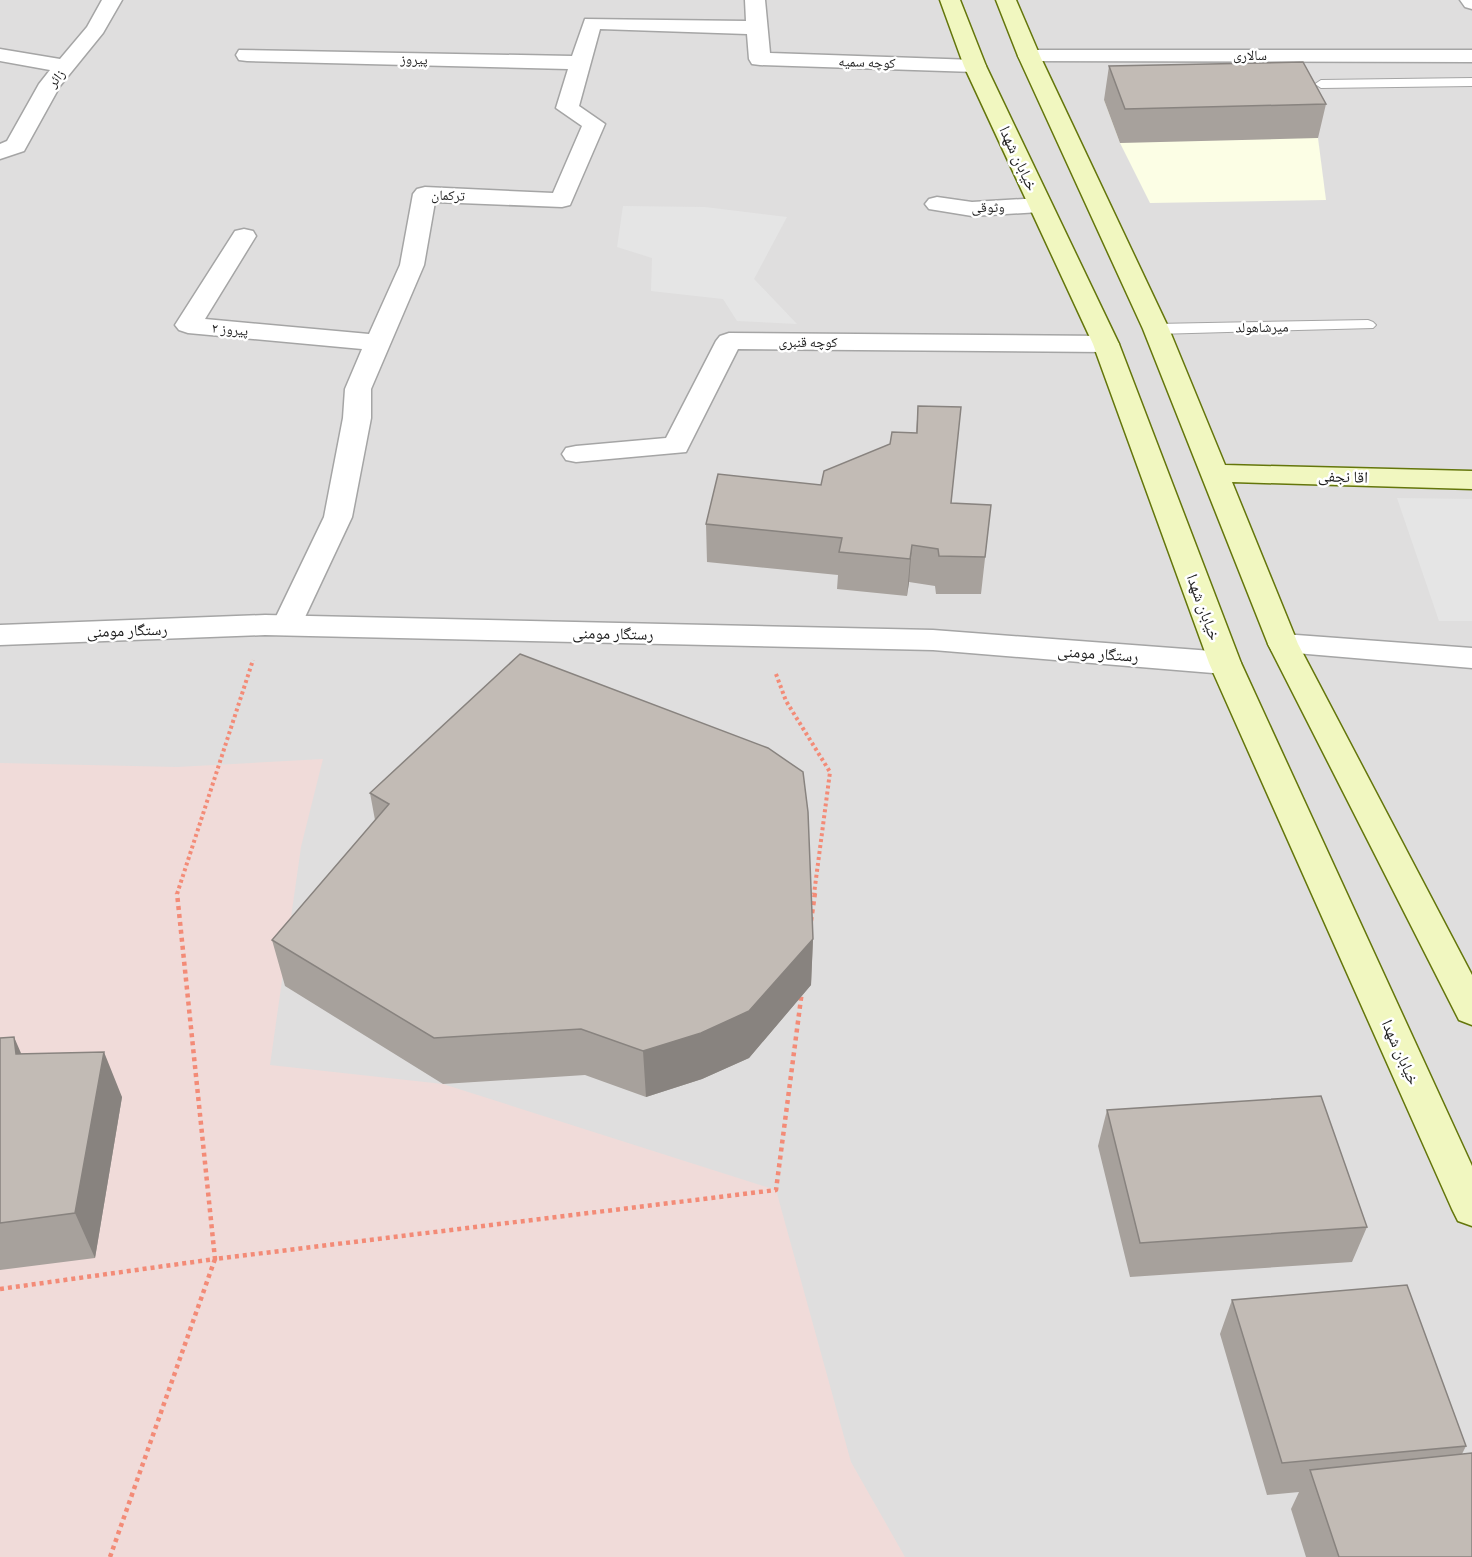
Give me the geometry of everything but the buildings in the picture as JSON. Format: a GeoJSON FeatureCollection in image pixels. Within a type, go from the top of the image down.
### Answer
{"type":"FeatureCollection","features":[{"type":"Feature","properties":{"kind":"main road","name":"خیابان شهدا"},"geometry":{"type":"LineString","coordinates":[[950,0],[975,66],[1106,344],[1225,663],[1472,1209]]}},
{"type":"Feature","properties":{"kind":"main road"},"geometry":{"type":"LineString","coordinates":[[1006,0],[1029,56],[1156,329],[1283,644],[1472,1010]]}},
{"type":"Feature","properties":{"kind":"main road","name":"اقا نجفی"},"geometry":{"type":"LineString","coordinates":[[1214,473],[1472,480]]}},
{"type":"Feature","properties":{"kind":"street","name":"زائر"},"geometry":{"type":"LineString","coordinates":[[0,152],[16,146],[50,84],[96,29],[112,0]]}},
{"type":"Feature","properties":{"kind":"street","name":"ترکمان"},"geometry":{"type":"LineString","coordinates":[[276,625],[338,517],[357,418],[358,389],[411,265],[425,194],[562,200],[594,124],[567,108],[601,0]]}},
{"type":"Feature","properties":{"kind":"street"},"geometry":{"type":"LineString","coordinates":[[592,24],[756,28],[755,0]]}},
{"type":"Feature","properties":{"kind":"street","name":"کوچه سمیه"},"geometry":{"type":"LineString","coordinates":[[756,28],[760,59],[975,66]]}},
{"type":"Feature","properties":{"kind":"street"},"geometry":{"type":"LineString","coordinates":[[0,55],[65,66]]}},
{"type":"Feature","properties":{"kind":"street","name":"پیروز"},"geometry":{"type":"LineString","coordinates":[[247,55],[580,63]]}},
{"type":"Feature","properties":{"kind":"street","name":"سالاری"},"geometry":{"type":"LineString","coordinates":[[1029,56],[1472,56]]}},
{"type":"Feature","properties":{"kind":"street","name":"وثوقی"},"geometry":{"type":"LineString","coordinates":[[937,204],[972,209],[1041,205]]}},
{"type":"Feature","properties":{"kind":"street","name":"پیروز ۲"},"geometry":{"type":"LineString","coordinates":[[244,236],[189,325],[377,343]]}},
{"type":"Feature","properties":{"kind":"street","name":"کوچه قنبری"},"geometry":{"type":"LineString","coordinates":[[576,454],[676,446],[729,341],[1106,344]]}},
{"type":"Feature","properties":{"kind":"street","name":"رستگار مومنی"},"geometry":{"type":"LineString","coordinates":[[0,635],[276,625],[761,636],[933,640],[1225,663]]}},
{"type":"Feature","properties":{"kind":"street"},"geometry":{"type":"LineString","coordinates":[[1283,644],[1472,658]]}},
{"type":"Feature","properties":{"kind":"lane"},"geometry":{"type":"LineString","coordinates":[[1321,84],[1472,82]]}},
{"type":"Feature","properties":{"kind":"lane","name":"میرشاهولد"},"geometry":{"type":"LineString","coordinates":[[1156,329],[1368,325]]}},
{"type":"Feature","properties":{"kind":"path"},"geometry":{"type":"LineString","coordinates":[[110,1557],[215,1259],[176,896],[276,625]]}},
{"type":"Feature","properties":{"kind":"path"},"geometry":{"type":"LineString","coordinates":[[761,636],[786,701],[830,772],[811,926]]}},
{"type":"Feature","properties":{"kind":"path"},"geometry":{"type":"LineString","coordinates":[[0,1289],[215,1259],[776,1190],[803,986]]}},
{"type":"Feature","properties":{"kind":"shaded area"},"geometry":{"type":"Polygon","coordinates":[[[0,0],[1472,0],[1472,1557],[0,1557],[0,0]]]}},
{"type":"Feature","properties":{"kind":"shaded area"},"geometry":{"type":"Polygon","coordinates":[[[1296,95],[1318,138],[1326,200],[1150,203],[1120,143],[1104,100],[1296,95]]]}},
{"type":"Feature","properties":{"kind":"shaded area"},"geometry":{"type":"Polygon","coordinates":[[[623,206],[705,207],[787,217],[754,279],[797,324],[737,321],[723,299],[651,291],[652,258],[617,247],[623,206]]]}},
{"type":"Feature","properties":{"kind":"shaded area"},"geometry":{"type":"Polygon","coordinates":[[[1397,498],[1472,499],[1472,621],[1439,621],[1397,498]]]}},
{"type":"Feature","properties":{"kind":"shaded area"},"geometry":{"type":"Polygon","coordinates":[[[323,759],[301,847],[270,1065],[443,1084],[776,1190],[851,1462],[905,1557],[0,1557],[0,763],[177,767],[323,759]]]}}]}
